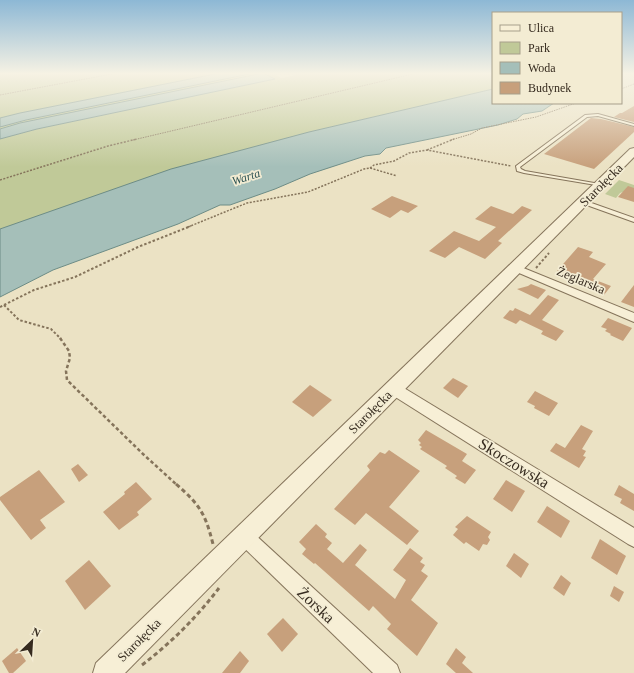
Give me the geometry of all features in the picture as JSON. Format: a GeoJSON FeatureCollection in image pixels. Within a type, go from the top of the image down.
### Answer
{"type":"FeatureCollection","features":[{"type":"Feature","properties":{"kind":"street","name":"Starołęcka"},"geometry":{"type":"LineString","coordinates":[[106,673],[634,151]]}},
{"type":"Feature","properties":{"kind":"street","name":"Żeglarska"},"geometry":{"type":"LineString","coordinates":[[516,268],[634,318]]}},
{"type":"Feature","properties":{"kind":"street","name":"Skoczowska"},"geometry":{"type":"LineString","coordinates":[[394,388],[634,538]]}},
{"type":"Feature","properties":{"kind":"street","name":"Żorska"},"geometry":{"type":"LineString","coordinates":[[244,536],[389,673]]}},
{"type":"Feature","properties":{"kind":"lane"},"geometry":{"type":"LineString","coordinates":[[600,185],[524,172],[519,170],[518,167],[586,116],[598,115],[634,125]]}},
{"type":"Feature","properties":{"kind":"lane"},"geometry":{"type":"LineString","coordinates":[[583,202],[634,220]]}},
{"type":"Feature","properties":{"kind":"path"},"geometry":{"type":"LineString","coordinates":[[0,180],[108,146],[284,104]]}},
{"type":"Feature","properties":{"kind":"path"},"geometry":{"type":"LineString","coordinates":[[0,307],[34,290],[75,277],[138,247],[247,203],[308,192],[364,169],[370,168],[374,165],[394,162],[409,153],[427,150],[448,140],[470,134],[474,131],[536,117],[572,104]]}},
{"type":"Feature","properties":{"kind":"path"},"geometry":{"type":"LineString","coordinates":[[427,150],[472,160],[518,167]]}},
{"type":"Feature","properties":{"kind":"path"},"geometry":{"type":"LineString","coordinates":[[370,168],[397,176]]}},
{"type":"Feature","properties":{"kind":"path"},"geometry":{"type":"LineString","coordinates":[[4,305],[19,320],[51,329],[57,334],[69,351],[70,358],[66,371],[67,380],[143,454],[183,490],[201,509],[208,524],[211,542],[223,557]]}},
{"type":"Feature","properties":{"kind":"green space"},"geometry":{"type":"Polygon","coordinates":[[[0,104],[66,104],[0,118],[0,104]]]}},
{"type":"Feature","properties":{"kind":"green space"},"geometry":{"type":"Polygon","coordinates":[[[102,104],[116,104],[0,129],[0,127],[102,104]]]}},
{"type":"Feature","properties":{"kind":"green space"},"geometry":{"type":"Polygon","coordinates":[[[154,104],[427,104],[309,132],[0,229],[0,139],[37,129],[154,104]]]}},
{"type":"Feature","properties":{"kind":"green space"},"geometry":{"type":"Polygon","coordinates":[[[619,180],[634,185],[634,188],[620,193],[616,198],[605,194],[619,180]]]}},
{"type":"Feature","properties":{"kind":"water"},"geometry":{"type":"Polygon","coordinates":[[[63,104],[102,104],[0,127],[0,118],[63,104]]]}},
{"type":"Feature","properties":{"kind":"water"},"geometry":{"type":"Polygon","coordinates":[[[110,104],[154,104],[37,129],[0,139],[0,129],[20,123],[110,104]]]}},
{"type":"Feature","properties":{"kind":"water","name":"Warta"},"geometry":{"type":"Polygon","coordinates":[[[427,104],[552,104],[542,111],[523,114],[517,119],[498,125],[386,148],[380,154],[365,156],[310,174],[275,189],[230,205],[220,205],[178,224],[53,270],[0,297],[0,229],[171,169],[309,132],[427,104]]]}},
{"type":"Feature","properties":{"kind":"building"},"geometry":{"type":"Polygon","coordinates":[[[634,106],[634,122],[614,117],[620,113],[634,106]]]}},
{"type":"Feature","properties":{"kind":"building"},"geometry":{"type":"Polygon","coordinates":[[[591,118],[634,127],[634,132],[594,169],[544,154],[591,118]]]}},
{"type":"Feature","properties":{"kind":"building"},"geometry":{"type":"Polygon","coordinates":[[[628,186],[634,188],[634,202],[618,197],[628,186]]]}},
{"type":"Feature","properties":{"kind":"building"},"geometry":{"type":"Polygon","coordinates":[[[392,196],[418,206],[408,213],[401,210],[390,218],[371,209],[392,196]]]}},
{"type":"Feature","properties":{"kind":"building"},"geometry":{"type":"Polygon","coordinates":[[[491,206],[513,214],[522,206],[532,210],[498,241],[502,243],[485,259],[459,247],[445,258],[429,251],[454,231],[479,241],[496,227],[475,219],[491,206]]]}},
{"type":"Feature","properties":{"kind":"building"},"geometry":{"type":"Polygon","coordinates":[[[578,247],[593,252],[589,257],[606,264],[593,279],[611,286],[604,295],[557,275],[560,272],[557,271],[578,247]]]}},
{"type":"Feature","properties":{"kind":"building"},"geometry":{"type":"Polygon","coordinates":[[[531,284],[546,290],[538,299],[517,289],[531,284]]]}},
{"type":"Feature","properties":{"kind":"building"},"geometry":{"type":"Polygon","coordinates":[[[634,285],[634,307],[621,302],[634,285]]]}},
{"type":"Feature","properties":{"kind":"building"},"geometry":{"type":"Polygon","coordinates":[[[548,295],[559,300],[542,320],[564,331],[556,341],[541,334],[543,331],[520,320],[516,324],[503,318],[510,310],[513,311],[515,308],[530,315],[548,295]]]}},
{"type":"Feature","properties":{"kind":"building"},"geometry":{"type":"Polygon","coordinates":[[[608,318],[632,328],[623,341],[610,335],[611,334],[605,331],[607,329],[601,327],[608,318]]]}},
{"type":"Feature","properties":{"kind":"building"},"geometry":{"type":"Polygon","coordinates":[[[453,378],[468,386],[458,398],[443,388],[453,378]]]}},
{"type":"Feature","properties":{"kind":"building"},"geometry":{"type":"Polygon","coordinates":[[[310,385],[332,400],[313,417],[292,402],[310,385]]]}},
{"type":"Feature","properties":{"kind":"building"},"geometry":{"type":"Polygon","coordinates":[[[535,391],[558,403],[549,416],[534,408],[535,406],[527,402],[535,391]]]}},
{"type":"Feature","properties":{"kind":"building"},"geometry":{"type":"Polygon","coordinates":[[[581,425],[593,431],[582,449],[586,451],[583,456],[586,457],[579,468],[550,451],[556,443],[565,448],[581,425]]]}},
{"type":"Feature","properties":{"kind":"building"},"geometry":{"type":"Polygon","coordinates":[[[426,430],[467,454],[462,461],[476,470],[465,484],[455,478],[457,476],[445,468],[447,466],[420,449],[422,447],[419,445],[421,443],[418,440],[426,430]]]}},
{"type":"Feature","properties":{"kind":"building"},"geometry":{"type":"Polygon","coordinates":[[[389,450],[420,471],[389,507],[419,531],[407,545],[366,513],[355,525],[334,509],[370,470],[367,466],[380,452],[385,454],[389,450]]]}},
{"type":"Feature","properties":{"kind":"building"},"geometry":{"type":"Polygon","coordinates":[[[78,464],[88,475],[79,482],[71,469],[78,464]]]}},
{"type":"Feature","properties":{"kind":"building"},"geometry":{"type":"Polygon","coordinates":[[[39,470],[65,502],[40,520],[46,528],[31,540],[0,500],[0,497],[39,470]]]}},
{"type":"Feature","properties":{"kind":"building"},"geometry":{"type":"Polygon","coordinates":[[[506,480],[525,491],[512,512],[493,499],[506,480]]]}},
{"type":"Feature","properties":{"kind":"building"},"geometry":{"type":"Polygon","coordinates":[[[136,482],[152,499],[137,512],[139,515],[119,530],[103,512],[125,494],[124,492],[136,482]]]}},
{"type":"Feature","properties":{"kind":"building"},"geometry":{"type":"Polygon","coordinates":[[[619,485],[634,494],[634,511],[620,503],[622,499],[614,495],[619,485]]]}},
{"type":"Feature","properties":{"kind":"building"},"geometry":{"type":"Polygon","coordinates":[[[547,506],[570,521],[561,538],[537,522],[547,506]]]}},
{"type":"Feature","properties":{"kind":"building"},"geometry":{"type":"Polygon","coordinates":[[[467,516],[491,532],[488,537],[490,540],[487,545],[483,544],[479,551],[466,542],[464,544],[453,535],[458,529],[455,527],[467,516]]]}},
{"type":"Feature","properties":{"kind":"building"},"geometry":{"type":"Polygon","coordinates":[[[316,524],[327,534],[325,537],[332,543],[327,549],[343,563],[360,544],[367,550],[355,565],[395,599],[406,580],[393,570],[410,548],[423,558],[420,562],[425,565],[421,571],[428,576],[411,600],[438,623],[417,656],[387,629],[391,624],[373,606],[369,611],[315,563],[314,564],[302,554],[306,549],[299,542],[316,524]]]}},
{"type":"Feature","properties":{"kind":"building"},"geometry":{"type":"Polygon","coordinates":[[[600,539],[626,556],[617,575],[591,558],[600,539]]]}},
{"type":"Feature","properties":{"kind":"building"},"geometry":{"type":"Polygon","coordinates":[[[514,553],[529,564],[521,578],[506,566],[514,553]]]}},
{"type":"Feature","properties":{"kind":"building"},"geometry":{"type":"Polygon","coordinates":[[[89,560],[111,586],[85,610],[65,581],[89,560]]]}},
{"type":"Feature","properties":{"kind":"building"},"geometry":{"type":"Polygon","coordinates":[[[561,575],[571,583],[564,596],[553,588],[561,575]]]}},
{"type":"Feature","properties":{"kind":"building"},"geometry":{"type":"Polygon","coordinates":[[[614,586],[624,592],[619,602],[610,596],[614,586]]]}},
{"type":"Feature","properties":{"kind":"building"},"geometry":{"type":"Polygon","coordinates":[[[283,618],[298,634],[282,652],[267,634],[283,618]]]}},
{"type":"Feature","properties":{"kind":"building"},"geometry":{"type":"Polygon","coordinates":[[[17,648],[26,661],[13,673],[9,673],[2,661],[17,648]]]}},
{"type":"Feature","properties":{"kind":"building"},"geometry":{"type":"Polygon","coordinates":[[[456,648],[466,657],[462,663],[473,673],[456,673],[446,664],[456,648]]]}},
{"type":"Feature","properties":{"kind":"building"},"geometry":{"type":"Polygon","coordinates":[[[240,651],[249,661],[240,673],[222,673],[240,651]]]}}]}
